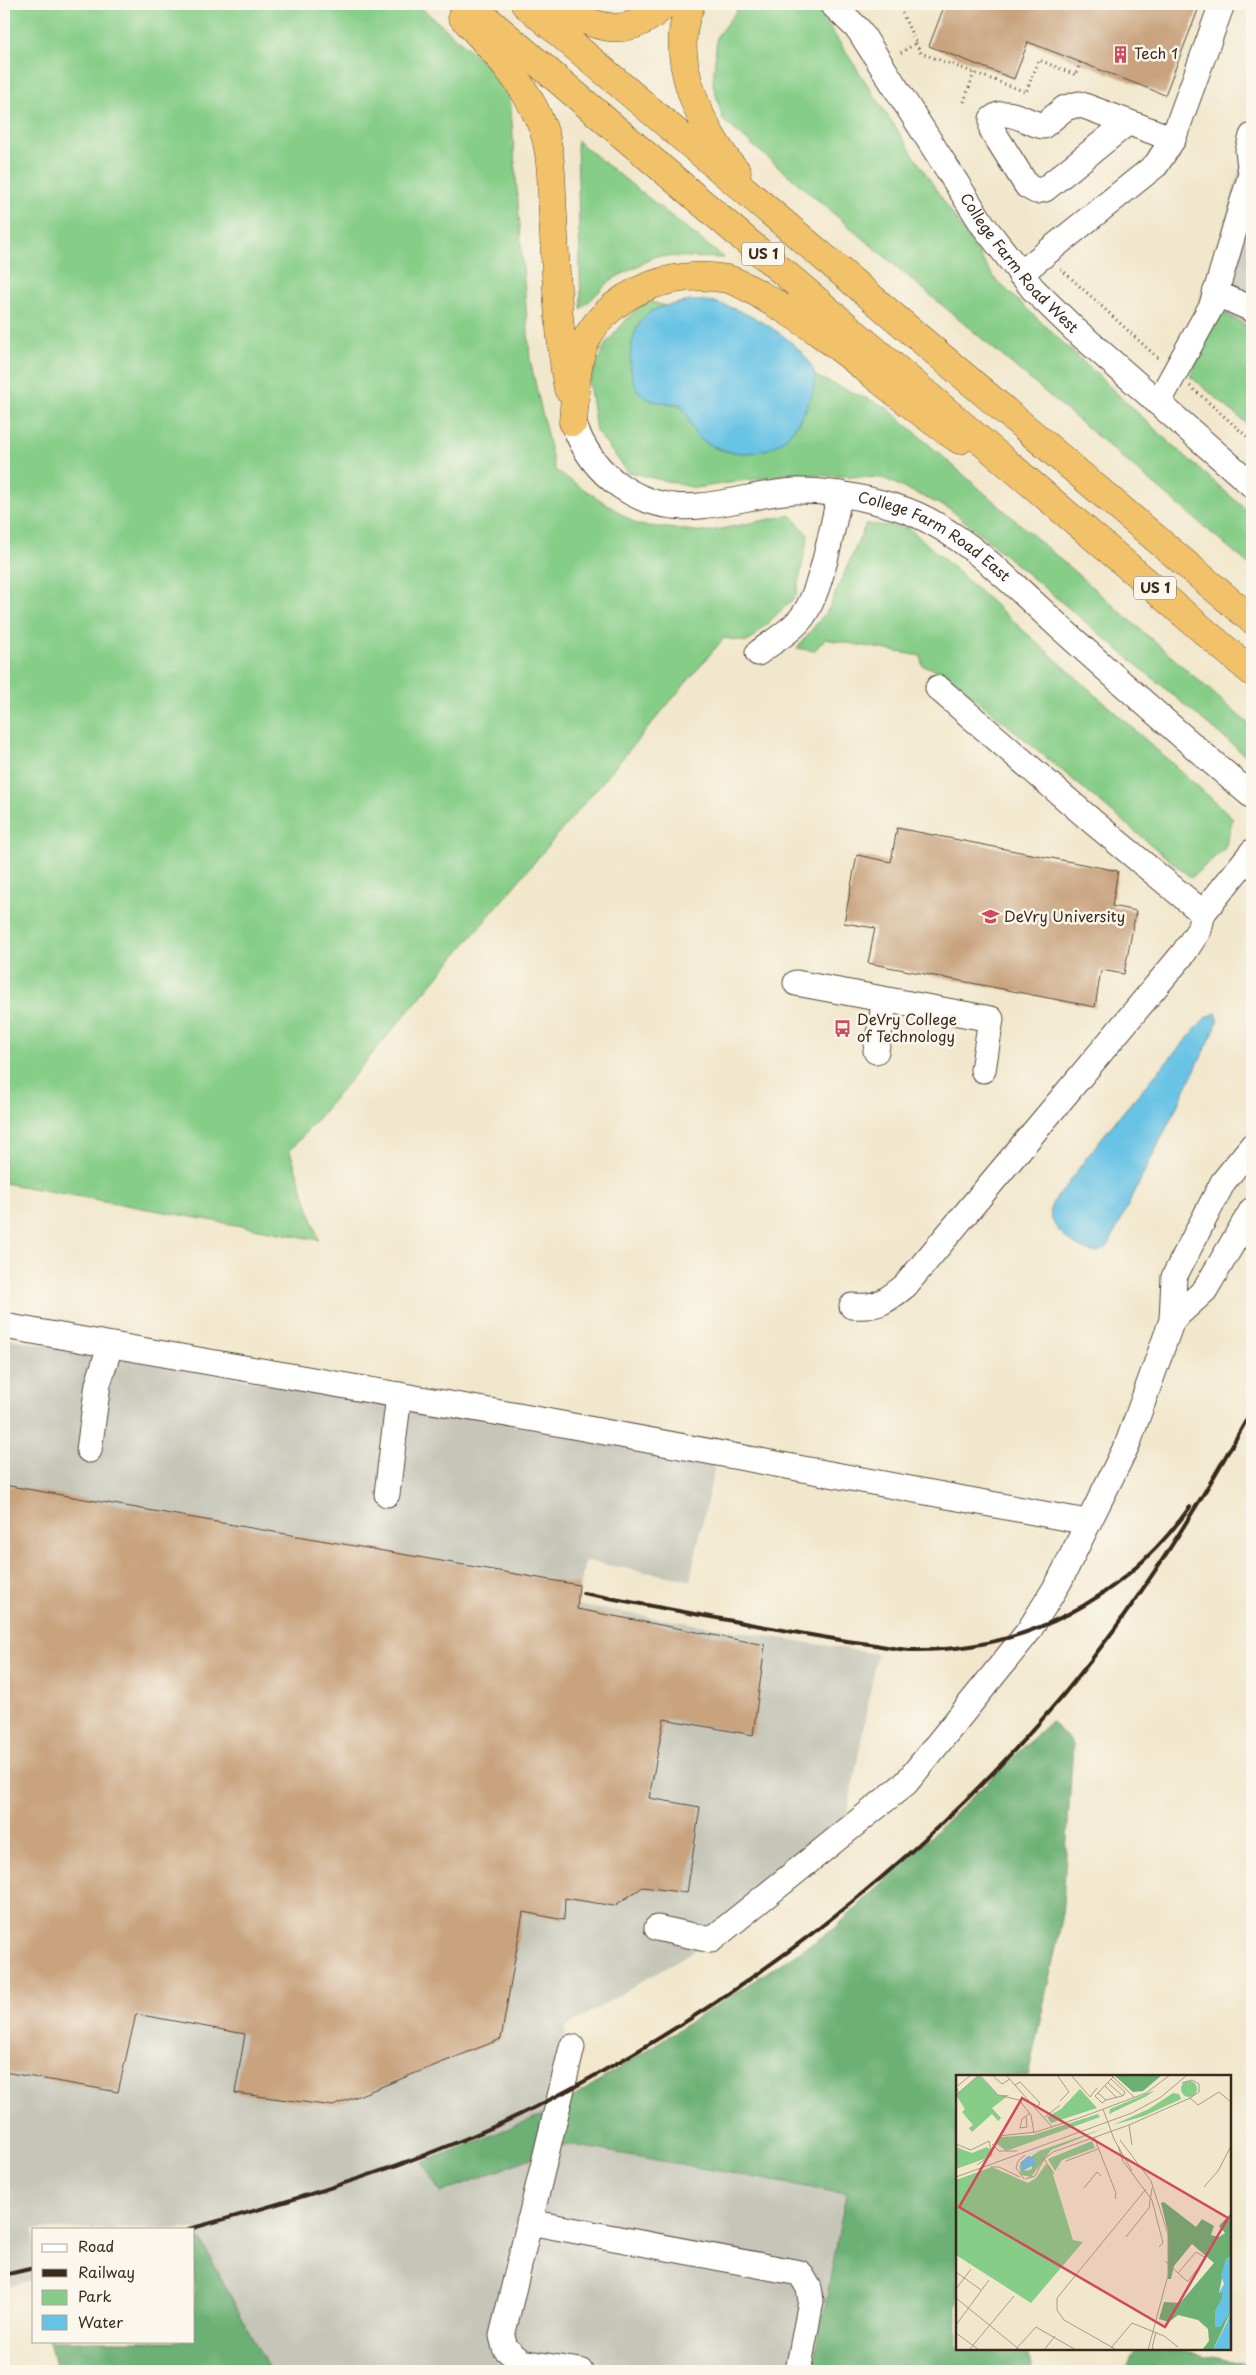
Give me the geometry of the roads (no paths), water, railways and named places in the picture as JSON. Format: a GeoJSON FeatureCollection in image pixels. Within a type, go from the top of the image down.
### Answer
{"type":"FeatureCollection","features":[{"type":"Feature","properties":{"kind":"highway"},"geometry":{"type":"LineString","coordinates":[[451,4],[512,73],[532,104],[545,135],[550,166],[561,353],[573,422]]}},
{"type":"Feature","properties":{"kind":"highway","name":"US 1"},"geometry":{"type":"LineString","coordinates":[[469,4],[1252,672]]}},
{"type":"Feature","properties":{"kind":"highway","name":"US 1"},"geometry":{"type":"LineString","coordinates":[[525,4],[1252,620]]}},
{"type":"Feature","properties":{"kind":"highway"},"geometry":{"type":"LineString","coordinates":[[554,4],[587,23],[621,28],[643,21],[666,4]]}},
{"type":"Feature","properties":{"kind":"highway"},"geometry":{"type":"LineString","coordinates":[[692,4],[685,22],[683,38],[684,69],[700,113],[730,165],[779,220]]}},
{"type":"Feature","properties":{"kind":"highway"},"geometry":{"type":"LineString","coordinates":[[683,38],[694,17],[705,4]]}},
{"type":"Feature","properties":{"kind":"highway"},"geometry":{"type":"LineString","coordinates":[[573,422],[580,357],[591,332],[616,304],[640,290],[668,280],[698,276],[729,280],[767,299],[814,328],[868,369],[926,419],[1057,504]]}},
{"type":"Feature","properties":{"kind":"street","name":"College Farm Road West"},"geometry":{"type":"LineString","coordinates":[[832,4],[863,37],[979,218],[1020,274],[1059,316],[1252,485]]}},
{"type":"Feature","properties":{"kind":"street"},"geometry":{"type":"LineString","coordinates":[[1020,274],[1156,165],[1173,139],[1222,4]]}},
{"type":"Feature","properties":{"kind":"street"},"geometry":{"type":"LineString","coordinates":[[1127,123],[1045,190],[1036,190],[1027,186],[992,130],[992,119],[998,114],[1005,112],[1043,126],[1065,108],[1079,104],[1173,139]]}},
{"type":"Feature","properties":{"kind":"street"},"geometry":{"type":"LineString","coordinates":[[1158,403],[1212,305],[1252,174],[1248,150],[1252,136]]}},
{"type":"Feature","properties":{"kind":"street"},"geometry":{"type":"LineString","coordinates":[[1215,293],[1252,309]]}},
{"type":"Feature","properties":{"kind":"street","name":"College Farm Road East"},"geometry":{"type":"LineString","coordinates":[[573,422],[585,449],[604,472],[626,490],[654,503],[670,506],[700,506],[793,492],[840,494],[900,508],[936,525],[953,536],[991,567],[1252,796]]}},
{"type":"Feature","properties":{"kind":"street"},"geometry":{"type":"LineString","coordinates":[[758,653],[795,625],[808,607],[818,581],[840,494]]}},
{"type":"Feature","properties":{"kind":"street"},"geometry":{"type":"LineString","coordinates":[[938,688],[1202,913]]}},
{"type":"Feature","properties":{"kind":"street"},"geometry":{"type":"LineString","coordinates":[[852,1306],[869,1308],[885,1302],[905,1286],[1183,954],[1199,930],[1202,913],[1252,852]]}},
{"type":"Feature","properties":{"kind":"street"},"geometry":{"type":"LineString","coordinates":[[796,984],[992,1019],[983,1070]]}},
{"type":"Feature","properties":{"kind":"street"},"geometry":{"type":"LineString","coordinates":[[876,1051],[885,1000]]}},
{"type":"Feature","properties":{"kind":"street"},"geometry":{"type":"LineString","coordinates":[[657,1928],[711,1940],[906,1783],[1028,1632],[1059,1582],[1128,1443],[1172,1320],[1174,1278],[1222,1182],[1252,1146]]}},
{"type":"Feature","properties":{"kind":"street"},"geometry":{"type":"LineString","coordinates":[[1172,1320],[1206,1290],[1252,1210]]}},
{"type":"Feature","properties":{"kind":"street"},"geometry":{"type":"LineString","coordinates":[[4,1326],[110,1346],[544,1420],[1088,1522]]}},
{"type":"Feature","properties":{"kind":"street"},"geometry":{"type":"LineString","coordinates":[[89,1450],[98,1384],[110,1346]]}},
{"type":"Feature","properties":{"kind":"street"},"geometry":{"type":"LineString","coordinates":[[386,1494],[399,1395]]}},
{"type":"Feature","properties":{"kind":"street"},"geometry":{"type":"LineString","coordinates":[[572,2047],[502,2336],[505,2348],[521,2362],[580,2371]]}},
{"type":"Feature","properties":{"kind":"street"},"geometry":{"type":"LineString","coordinates":[[529,2222],[800,2273],[809,2288],[811,2301],[798,2371]]}},
{"type":"Feature","properties":{"kind":"water"},"geometry":{"type":"Polygon","coordinates":[[[690,301],[713,302],[757,319],[787,339],[800,350],[809,362],[815,375],[811,396],[793,429],[780,443],[766,450],[746,453],[716,448],[696,435],[681,405],[649,400],[635,386],[630,364],[631,352],[633,340],[642,320],[658,308],[690,301]]]}},
{"type":"Feature","properties":{"kind":"water"},"geometry":{"type":"Polygon","coordinates":[[[1216,1013],[1218,1018],[1215,1029],[1108,1246],[1101,1251],[1095,1252],[1080,1248],[1057,1228],[1050,1212],[1052,1204],[1135,1097],[1205,1018],[1216,1013]]]}},
{"type":"Feature","properties":{"kind":"railway"},"geometry":{"type":"LineString","coordinates":[[193,2228],[292,2200],[360,2178],[427,2154],[532,2109],[601,2072],[704,2010],[816,1930],[870,1887],[971,1795],[1064,1694],[1091,1661],[1165,1556],[1210,1484],[1252,1410]]}},
{"type":"Feature","properties":{"kind":"railway"},"geometry":{"type":"LineString","coordinates":[[583,1593],[808,1635],[894,1648],[910,1650],[952,1648],[993,1642],[1031,1630],[1068,1614],[1102,1594],[1134,1569],[1163,1540],[1190,1507]]}},
{"type":"Feature","properties":{"kind":"railway"},"geometry":{"type":"LineString","coordinates":[[4,2275],[32,2268]]}},
{"type":"Feature","properties":{"kind":"place","name":"Tech 1"},"geometry":{"type":"Point","coordinates":[1120,54]}},
{"type":"Feature","properties":{"kind":"place","name":"DeVry University"},"geometry":{"type":"Point","coordinates":[990,917]}},
{"type":"Feature","properties":{"kind":"place","name":"DeVry College of Technology"},"geometry":{"type":"Point","coordinates":[843,1029]}}]}
